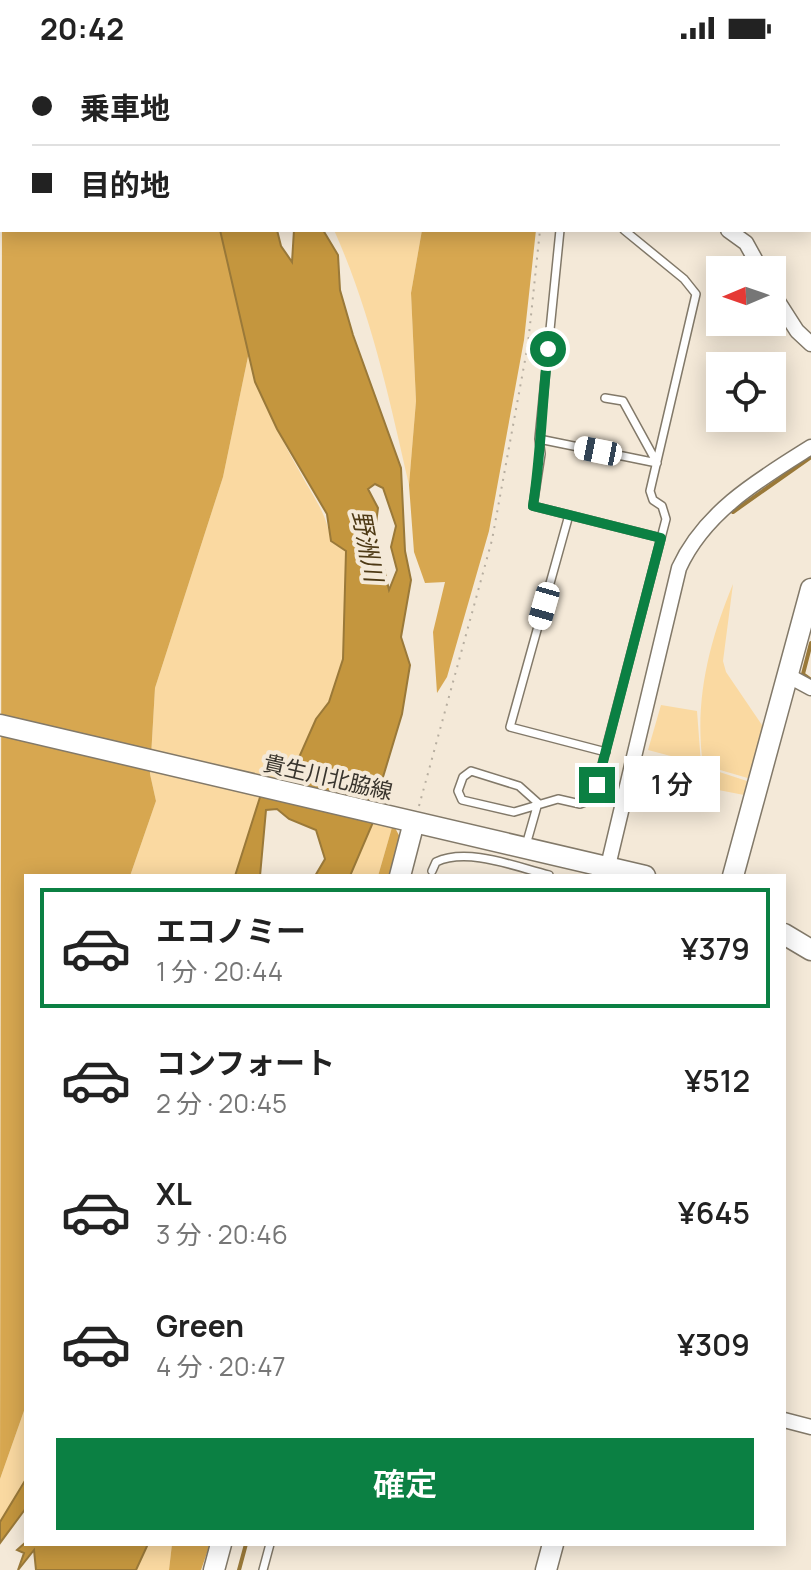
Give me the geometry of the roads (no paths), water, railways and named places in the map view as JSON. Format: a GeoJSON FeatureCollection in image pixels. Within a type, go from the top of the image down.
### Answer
{"type":"FeatureCollection","features":[{"type":"Feature","properties":{"kind":"main road"},"geometry":{"type":"LineString","coordinates":[[734,874],[811,589]]}},
{"type":"Feature","properties":{"kind":"main road","name":"貴生川北脇線"},"geometry":{"type":"LineString","coordinates":[[6,726],[638,874]]}},
{"type":"Feature","properties":{"kind":"main road"},"geometry":{"type":"LineString","coordinates":[[400,874],[406,820]]}},
{"type":"Feature","properties":{"kind":"main road"},"geometry":{"type":"LineString","coordinates":[[786,935],[811,950]]}},
{"type":"Feature","properties":{"kind":"main road"},"geometry":{"type":"LineString","coordinates":[[214,1570],[220,1546]]}},
{"type":"Feature","properties":{"kind":"main road"},"geometry":{"type":"LineString","coordinates":[[546,1570],[552,1546]]}},
{"type":"Feature","properties":{"kind":"street"},"geometry":{"type":"LineString","coordinates":[[731,232],[746,243],[753,256]]}},
{"type":"Feature","properties":{"kind":"street"},"geometry":{"type":"LineString","coordinates":[[786,314],[797,331],[811,344]]}},
{"type":"Feature","properties":{"kind":"street"},"geometry":{"type":"LineString","coordinates":[[608,866],[679,568],[685,554],[738,493],[811,447]]}},
{"type":"Feature","properties":{"kind":"street"},"geometry":{"type":"LineString","coordinates":[[787,675],[811,688]]}},
{"type":"Feature","properties":{"kind":"street"},"geometry":{"type":"LineString","coordinates":[[786,1421],[811,1427]]}},
{"type":"Feature","properties":{"kind":"lane"},"geometry":{"type":"LineString","coordinates":[[560,232],[539,439],[541,454],[533,506],[661,538]]}},
{"type":"Feature","properties":{"kind":"lane"},"geometry":{"type":"LineString","coordinates":[[538,803],[519,786],[471,771],[463,777],[458,791],[462,800],[514,812],[558,799],[589,804],[593,799],[666,519],[662,506],[653,500],[650,491],[696,294],[684,279],[626,232]]}},
{"type":"Feature","properties":{"kind":"lane"},"geometry":{"type":"LineString","coordinates":[[605,398],[623,401],[657,463]]}},
{"type":"Feature","properties":{"kind":"lane"},"geometry":{"type":"LineString","coordinates":[[539,439],[657,463]]}},
{"type":"Feature","properties":{"kind":"lane"},"geometry":{"type":"LineString","coordinates":[[569,515],[510,727],[606,752]]}},
{"type":"Feature","properties":{"kind":"lane"},"geometry":{"type":"LineString","coordinates":[[526,848],[538,803]]}},
{"type":"Feature","properties":{"kind":"lane"},"geometry":{"type":"LineString","coordinates":[[549,874],[555,854]]}},
{"type":"Feature","properties":{"kind":"lane"},"geometry":{"type":"LineString","coordinates":[[432,871],[436,862],[448,856],[472,858],[544,874]]}},
{"type":"Feature","properties":{"kind":"lane"},"geometry":{"type":"LineString","coordinates":[[263,1570],[269,1546]]}},
{"type":"Feature","properties":{"kind":"water","name":"野洲川"},"geometry":{"type":"Polygon","coordinates":[[[220,232],[278,232],[281,246],[292,262],[294,232],[324,232],[338,255],[340,290],[353,335],[401,468],[405,551],[411,580],[401,637],[410,665],[402,714],[380,787],[383,799],[351,874],[316,874],[325,859],[316,830],[289,819],[277,809],[266,810],[260,874],[236,874],[261,794],[293,771],[316,719],[329,702],[343,659],[346,551],[331,541],[327,514],[277,429],[255,382],[220,232]],[[375,484],[368,489],[378,508],[375,531],[389,590],[397,570],[391,547],[396,526],[383,488],[375,484]]]}},
{"type":"Feature","properties":{"kind":"water"},"geometry":{"type":"Polygon","coordinates":[[[24,1482],[24,1511],[0,1543],[0,1522],[24,1482]]]}},
{"type":"Feature","properties":{"kind":"water"},"geometry":{"type":"Polygon","coordinates":[[[24,1544],[147,1546],[136,1570],[36,1570],[34,1550],[18,1570],[24,1553],[17,1550],[24,1544]]]}},
{"type":"Feature","properties":{"kind":"waterway"},"geometry":{"type":"LineString","coordinates":[[733,512],[811,457]]}},
{"type":"Feature","properties":{"kind":"waterway"},"geometry":{"type":"LineString","coordinates":[[811,643],[803,674],[811,680]]}},
{"type":"Feature","properties":{"kind":"waterway"},"geometry":{"type":"LineString","coordinates":[[239,1570],[245,1546]]}}]}
